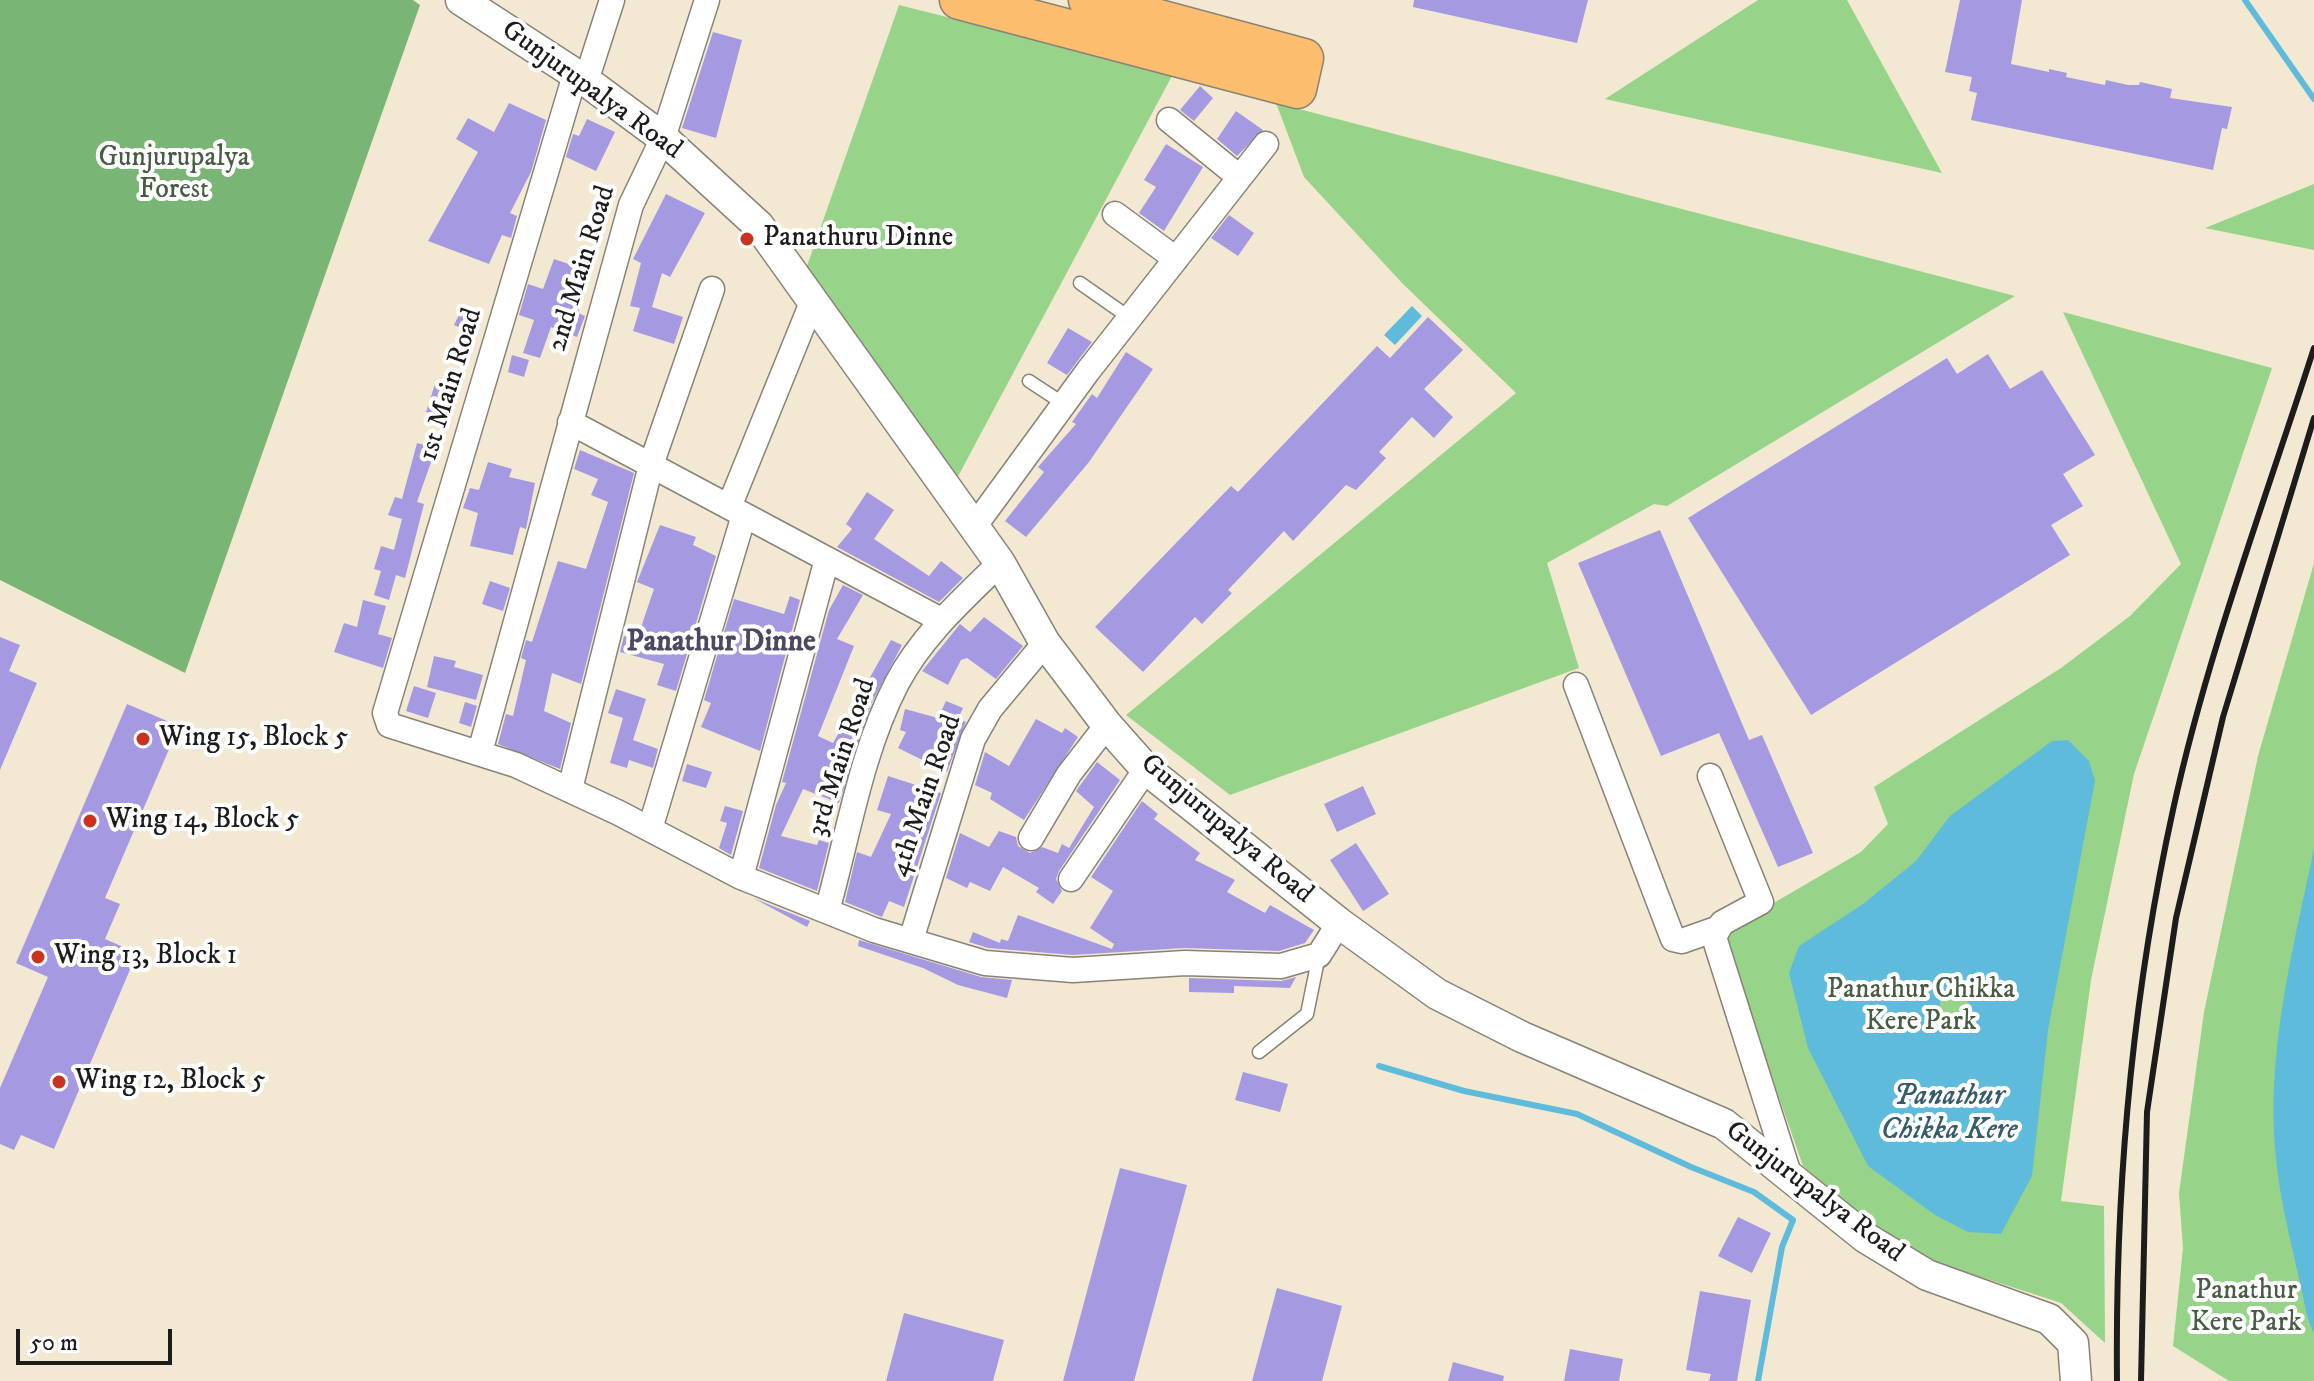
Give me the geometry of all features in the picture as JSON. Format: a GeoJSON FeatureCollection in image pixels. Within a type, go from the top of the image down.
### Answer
{"type":"FeatureCollection","features":[{"type":"Feature","properties":{"kind":"main road"},"geometry":{"type":"LineString","coordinates":[[959,0],[1301,74],[1088,0]]}},
{"type":"Feature","properties":{"kind":"street","name":"Gunjurupalya Road"},"geometry":{"type":"LineString","coordinates":[[461,0],[581,78],[663,138],[759,226],[1000,563],[1045,643],[1107,725],[1146,769],[1339,923],[1437,994],[1522,1037],[1724,1124],[1866,1238],[1927,1275],[2049,1319],[2073,1343],[2076,1381]]}},
{"type":"Feature","properties":{"kind":"street","name":"1st Main Road"},"geometry":{"type":"LineString","coordinates":[[480,752],[389,725],[385,713],[581,78],[612,0]]}},
{"type":"Feature","properties":{"kind":"street","name":"2nd Main Road"},"geometry":{"type":"LineString","coordinates":[[480,752],[631,205],[663,138],[707,0]]}},
{"type":"Feature","properties":{"kind":"street"},"geometry":{"type":"LineString","coordinates":[[1169,120],[1238,176]]}},
{"type":"Feature","properties":{"kind":"street"},"geometry":{"type":"LineString","coordinates":[[974,527],[1064,404],[1238,176],[1266,144]]}},
{"type":"Feature","properties":{"kind":"street"},"geometry":{"type":"LineString","coordinates":[[1115,214],[1176,259]]}},
{"type":"Feature","properties":{"kind":"street"},"geometry":{"type":"LineString","coordinates":[[570,789],[651,465],[712,289]]}},
{"type":"Feature","properties":{"kind":"street"},"geometry":{"type":"LineString","coordinates":[[650,829],[737,511],[813,300]]}},
{"type":"Feature","properties":{"kind":"street"},"geometry":{"type":"LineString","coordinates":[[570,422],[941,620]]}},
{"type":"Feature","properties":{"kind":"street"},"geometry":{"type":"LineString","coordinates":[[741,877],[827,559]]}},
{"type":"Feature","properties":{"kind":"street","name":"3rd Main Road"},"geometry":{"type":"LineString","coordinates":[[827,911],[878,733],[897,683],[941,620],[1000,563]]}},
{"type":"Feature","properties":{"kind":"street","name":"4th Main Road"},"geometry":{"type":"LineString","coordinates":[[911,940],[973,739],[990,709],[1045,643]]}},
{"type":"Feature","properties":{"kind":"street"},"geometry":{"type":"LineString","coordinates":[[1576,685],[1673,939],[1682,941],[1716,929],[1761,902],[1710,776]]}},
{"type":"Feature","properties":{"kind":"street"},"geometry":{"type":"LineString","coordinates":[[1031,838],[1069,774],[1107,725]]}},
{"type":"Feature","properties":{"kind":"street"},"geometry":{"type":"LineString","coordinates":[[480,752],[570,789],[741,877],[874,930],[985,963],[1073,970],[1185,963],[1281,966],[1319,955],[1339,923]]}},
{"type":"Feature","properties":{"kind":"street"},"geometry":{"type":"LineString","coordinates":[[1071,879],[1146,769]]}},
{"type":"Feature","properties":{"kind":"street"},"geometry":{"type":"LineString","coordinates":[[1716,929],[1714,937],[1789,1174]]}},
{"type":"Feature","properties":{"kind":"lane"},"geometry":{"type":"LineString","coordinates":[[1080,283],[1130,318]]}},
{"type":"Feature","properties":{"kind":"lane"},"geometry":{"type":"LineString","coordinates":[[1029,381],[1064,404]]}},
{"type":"Feature","properties":{"kind":"lane"},"geometry":{"type":"LineString","coordinates":[[1259,1052],[1307,1014],[1319,955]]}},
{"type":"Feature","properties":{"kind":"green space","name":"Gunjurupalya Forest"},"geometry":{"type":"Polygon","coordinates":[[[0,0],[413,0],[420,5],[185,673],[0,580],[0,0]]]}},
{"type":"Feature","properties":{"kind":"green space"},"geometry":{"type":"Polygon","coordinates":[[[1758,0],[1847,0],[1942,173],[1605,99],[1758,0]]]}},
{"type":"Feature","properties":{"kind":"green space"},"geometry":{"type":"Polygon","coordinates":[[[899,5],[1173,74],[955,482],[807,266],[899,5]]]}},
{"type":"Feature","properties":{"kind":"green space"},"geometry":{"type":"Polygon","coordinates":[[[1276,103],[2015,296],[1667,506],[1654,504],[1547,563],[1579,668],[1230,795],[1126,715],[1516,393],[1402,283],[1304,177],[1276,103]]]}},
{"type":"Feature","properties":{"kind":"green space"},"geometry":{"type":"Polygon","coordinates":[[[2314,184],[2314,250],[2205,228],[2314,184]]]}},
{"type":"Feature","properties":{"kind":"green space","name":"Panathur Chikka Kere Park"},"geometry":{"type":"Polygon","coordinates":[[[2063,312],[2272,368],[2134,774],[2091,980],[2061,1201],[2104,1206],[2105,1343],[2061,1303],[1932,1261],[1867,1223],[1803,1166],[1727,948],[1729,929],[1861,852],[1888,824],[1874,787],[2061,668],[2130,616],[2181,564],[2063,312]]]}},
{"type":"Feature","properties":{"kind":"green space","name":"Panathur Kere Park"},"geometry":{"type":"Polygon","coordinates":[[[2314,563],[2314,1381],[2229,1381],[2173,1346],[2183,1248],[2179,1193],[2204,1012],[2258,756],[2314,563]]]}},
{"type":"Feature","properties":{"kind":"water"},"geometry":{"type":"Polygon","coordinates":[[[1412,306],[1422,316],[1395,345],[1384,335],[1412,306]]]}},
{"type":"Feature","properties":{"kind":"water","name":"Panathur Chikka Kere"},"geometry":{"type":"Polygon","coordinates":[[[2068,740],[2089,761],[2095,781],[2048,1030],[2032,1176],[2001,1234],[1968,1232],[1935,1215],[1868,1166],[1808,1048],[1789,973],[1799,946],[1863,904],[1916,861],[1950,816],[2052,741],[2068,740]],[[1951,992],[1941,998],[1938,1014],[1950,1025],[1962,1023],[1970,1015],[1971,1006],[1962,993],[1951,992]]]}},
{"type":"Feature","properties":{"kind":"water"},"geometry":{"type":"Polygon","coordinates":[[[2314,849],[2314,1334],[2307,1316],[2282,1198],[2276,1159],[2274,1081],[2283,1002],[2314,849]]]}},
{"type":"Feature","properties":{"kind":"building"},"geometry":{"type":"Polygon","coordinates":[[[1414,0],[1588,0],[1577,43],[1413,7],[1414,0]]]}},
{"type":"Feature","properties":{"kind":"building"},"geometry":{"type":"Polygon","coordinates":[[[1960,0],[2022,0],[2011,64],[2067,73],[2066,77],[2105,85],[2106,80],[2128,85],[2139,85],[2140,82],[2172,89],[2170,98],[2232,107],[2227,129],[2222,128],[2213,170],[1971,120],[1977,93],[1969,91],[1972,77],[1945,72],[1960,0]]]}},
{"type":"Feature","properties":{"kind":"building"},"geometry":{"type":"Polygon","coordinates":[[[713,32],[742,40],[716,138],[682,128],[713,32]]]}},
{"type":"Feature","properties":{"kind":"building"},"geometry":{"type":"Polygon","coordinates":[[[1200,86],[1213,98],[1194,121],[1180,110],[1200,86]]]}},
{"type":"Feature","properties":{"kind":"building"},"geometry":{"type":"Polygon","coordinates":[[[509,103],[546,120],[531,172],[510,213],[517,216],[511,238],[502,235],[489,264],[428,241],[478,152],[456,139],[468,118],[494,132],[509,103]]]}},
{"type":"Feature","properties":{"kind":"building"},"geometry":{"type":"Polygon","coordinates":[[[1236,111],[1263,130],[1237,156],[1217,139],[1236,111]]]}},
{"type":"Feature","properties":{"kind":"building"},"geometry":{"type":"Polygon","coordinates":[[[587,119],[615,132],[596,171],[566,157],[573,134],[579,136],[587,119]]]}},
{"type":"Feature","properties":{"kind":"building"},"geometry":{"type":"Polygon","coordinates":[[[1166,144],[1203,167],[1164,231],[1139,213],[1156,187],[1144,180],[1166,144]]]}},
{"type":"Feature","properties":{"kind":"building"},"geometry":{"type":"Polygon","coordinates":[[[666,194],[705,213],[670,277],[662,273],[652,307],[683,317],[674,344],[633,331],[640,308],[630,306],[641,263],[633,259],[666,194]]]}},
{"type":"Feature","properties":{"kind":"building"},"geometry":{"type":"Polygon","coordinates":[[[1229,215],[1254,233],[1238,256],[1211,238],[1229,215]]]}},
{"type":"Feature","properties":{"kind":"building"},"geometry":{"type":"Polygon","coordinates":[[[554,259],[592,272],[578,313],[585,316],[577,337],[551,327],[540,358],[523,353],[534,320],[519,315],[528,284],[543,289],[554,259]]]}},
{"type":"Feature","properties":{"kind":"building"},"geometry":{"type":"Polygon","coordinates":[[[462,309],[482,318],[474,334],[454,325],[462,309]]]}},
{"type":"Feature","properties":{"kind":"building"},"geometry":{"type":"Polygon","coordinates":[[[1428,317],[1463,350],[1424,389],[1453,417],[1434,438],[1412,417],[1379,452],[1386,458],[1356,490],[1346,485],[1293,541],[1284,531],[1228,590],[1232,593],[1202,624],[1195,617],[1143,672],[1095,627],[1231,486],[1238,492],[1377,346],[1390,358],[1428,317]]]}},
{"type":"Feature","properties":{"kind":"building"},"geometry":{"type":"Polygon","coordinates":[[[1068,328],[1092,342],[1067,375],[1047,363],[1068,328]]]}},
{"type":"Feature","properties":{"kind":"building"},"geometry":{"type":"Polygon","coordinates":[[[1126,352],[1153,369],[1089,462],[1026,537],[1005,521],[1044,472],[1038,467],[1076,424],[1072,422],[1092,394],[1097,398],[1126,352]]]}},
{"type":"Feature","properties":{"kind":"building"},"geometry":{"type":"Polygon","coordinates":[[[1988,354],[2010,389],[2042,370],[2095,455],[2063,474],[2083,506],[2051,525],[2070,555],[1811,715],[1688,518],[1947,358],[1957,374],[1988,354]]]}},
{"type":"Feature","properties":{"kind":"building"},"geometry":{"type":"Polygon","coordinates":[[[512,355],[529,360],[524,377],[508,372],[512,355]]]}},
{"type":"Feature","properties":{"kind":"building"},"geometry":{"type":"Polygon","coordinates":[[[435,384],[460,392],[450,420],[426,412],[435,384]]]}},
{"type":"Feature","properties":{"kind":"building"},"geometry":{"type":"Polygon","coordinates":[[[417,443],[436,448],[417,502],[424,504],[405,578],[396,575],[389,600],[374,595],[381,571],[374,569],[381,546],[394,550],[402,519],[388,515],[395,497],[402,499],[417,443]]]}},
{"type":"Feature","properties":{"kind":"building"},"geometry":{"type":"Polygon","coordinates":[[[580,450],[634,473],[581,684],[552,673],[544,711],[571,723],[560,769],[498,744],[506,714],[513,716],[526,660],[521,658],[526,640],[532,642],[558,561],[586,569],[608,502],[591,495],[598,479],[574,469],[580,450]]]}},
{"type":"Feature","properties":{"kind":"building"},"geometry":{"type":"Polygon","coordinates":[[[488,462],[512,469],[509,477],[535,483],[526,529],[520,527],[513,555],[470,546],[478,513],[463,508],[470,488],[479,490],[488,462]]]}},
{"type":"Feature","properties":{"kind":"building"},"geometry":{"type":"Polygon","coordinates":[[[867,492],[894,510],[874,539],[929,576],[941,561],[963,578],[939,602],[837,547],[852,529],[846,524],[867,492]]]}},
{"type":"Feature","properties":{"kind":"building"},"geometry":{"type":"Polygon","coordinates":[[[660,525],[696,537],[693,545],[716,556],[676,691],[657,685],[664,664],[620,652],[624,636],[637,639],[654,589],[637,582],[660,525]]]}},
{"type":"Feature","properties":{"kind":"building"},"geometry":{"type":"Polygon","coordinates":[[[1660,530],[1749,740],[1762,735],[1813,853],[1778,867],[1719,733],[1661,756],[1578,563],[1660,530]]]}},
{"type":"Feature","properties":{"kind":"building"},"geometry":{"type":"Polygon","coordinates":[[[490,581],[510,588],[503,611],[482,604],[490,581]]]}},
{"type":"Feature","properties":{"kind":"building"},"geometry":{"type":"Polygon","coordinates":[[[843,585],[863,595],[837,639],[854,646],[818,736],[833,743],[891,640],[902,645],[871,704],[839,803],[803,789],[781,836],[817,845],[819,840],[829,843],[817,891],[759,868],[776,805],[786,783],[782,782],[829,610],[843,585]]]}},
{"type":"Feature","properties":{"kind":"building"},"geometry":{"type":"Polygon","coordinates":[[[790,596],[800,600],[760,751],[701,727],[711,703],[704,700],[734,599],[784,614],[790,596]]]}},
{"type":"Feature","properties":{"kind":"building"},"geometry":{"type":"Polygon","coordinates":[[[363,600],[386,606],[378,634],[392,638],[383,668],[334,652],[344,623],[357,627],[363,600]]]}},
{"type":"Feature","properties":{"kind":"building"},"geometry":{"type":"Polygon","coordinates":[[[984,617],[1023,646],[996,679],[967,658],[961,660],[948,685],[922,671],[960,624],[970,632],[984,617]]]}},
{"type":"Feature","properties":{"kind":"building"},"geometry":{"type":"Polygon","coordinates":[[[0,637],[20,645],[9,671],[37,683],[0,770],[0,637]]]}},
{"type":"Feature","properties":{"kind":"building"},"geometry":{"type":"Polygon","coordinates":[[[434,656],[456,661],[454,667],[483,675],[476,700],[427,687],[434,656]]]}},
{"type":"Feature","properties":{"kind":"building"},"geometry":{"type":"Polygon","coordinates":[[[414,686],[436,693],[428,718],[406,711],[414,686]]]}},
{"type":"Feature","properties":{"kind":"building"},"geometry":{"type":"Polygon","coordinates":[[[616,689],[646,699],[633,740],[658,749],[653,768],[629,760],[627,768],[610,763],[623,718],[608,713],[616,689]]]}},
{"type":"Feature","properties":{"kind":"building"},"geometry":{"type":"Polygon","coordinates":[[[946,701],[963,708],[958,719],[966,722],[947,772],[898,748],[906,732],[900,730],[905,709],[938,718],[946,701]]]}},
{"type":"Feature","properties":{"kind":"building"},"geometry":{"type":"Polygon","coordinates":[[[465,702],[477,706],[471,727],[459,723],[465,702]]]}},
{"type":"Feature","properties":{"kind":"building"},"geometry":{"type":"Polygon","coordinates":[[[127,704],[179,726],[105,898],[120,904],[105,939],[137,953],[54,1149],[21,1135],[14,1150],[0,1144],[0,1088],[48,977],[16,963],[127,704]]]}},
{"type":"Feature","properties":{"kind":"building"},"geometry":{"type":"Polygon","coordinates":[[[1036,719],[1062,733],[1065,728],[1078,737],[1024,820],[990,799],[992,793],[975,785],[985,752],[1009,766],[1036,719]]]}},
{"type":"Feature","properties":{"kind":"building"},"geometry":{"type":"Polygon","coordinates":[[[1097,762],[1120,780],[1059,871],[1056,879],[1062,891],[1053,904],[1036,892],[1039,888],[1003,867],[990,891],[970,882],[967,888],[946,878],[960,833],[989,847],[999,831],[1016,837],[1018,846],[1030,853],[1042,847],[1058,853],[1062,844],[1069,848],[1094,807],[1076,791],[1097,762]]]}},
{"type":"Feature","properties":{"kind":"building"},"geometry":{"type":"Polygon","coordinates":[[[687,764],[712,772],[706,788],[682,781],[687,764]]]}},
{"type":"Feature","properties":{"kind":"building"},"geometry":{"type":"Polygon","coordinates":[[[888,776],[941,793],[904,907],[889,901],[882,917],[845,902],[857,852],[871,857],[891,814],[877,810],[888,776]]]}},
{"type":"Feature","properties":{"kind":"building"},"geometry":{"type":"Polygon","coordinates":[[[1363,786],[1376,814],[1337,832],[1324,804],[1363,786]]]}},
{"type":"Feature","properties":{"kind":"building"},"geometry":{"type":"Polygon","coordinates":[[[1142,801],[1158,814],[1154,819],[1200,853],[1195,860],[1235,880],[1227,892],[1265,913],[1270,905],[1314,930],[1305,943],[1279,951],[1184,948],[1073,955],[988,948],[969,942],[973,932],[1000,943],[1001,939],[1008,941],[1018,915],[1112,949],[1114,944],[1090,928],[1113,891],[1091,877],[1142,801]]]}},
{"type":"Feature","properties":{"kind":"building"},"geometry":{"type":"Polygon","coordinates":[[[725,806],[743,811],[731,855],[719,848],[727,823],[720,821],[725,806]]]}},
{"type":"Feature","properties":{"kind":"building"},"geometry":{"type":"Polygon","coordinates":[[[1356,843],[1389,894],[1363,911],[1330,860],[1356,843]]]}},
{"type":"Feature","properties":{"kind":"building"},"geometry":{"type":"Polygon","coordinates":[[[753,898],[810,921],[807,927],[753,898]]]}},
{"type":"Feature","properties":{"kind":"building"},"geometry":{"type":"Polygon","coordinates":[[[859,940],[981,977],[1012,980],[1007,998],[958,985],[923,968],[858,946],[859,940]]]}},
{"type":"Feature","properties":{"kind":"building"},"geometry":{"type":"Polygon","coordinates":[[[1296,977],[1290,988],[1234,986],[1234,993],[1189,992],[1189,978],[1281,981],[1296,977]]]}},
{"type":"Feature","properties":{"kind":"building"},"geometry":{"type":"Polygon","coordinates":[[[1243,1072],[1288,1084],[1280,1112],[1235,1100],[1243,1072]]]}},
{"type":"Feature","properties":{"kind":"building"},"geometry":{"type":"Polygon","coordinates":[[[1120,1168],[1187,1185],[1134,1381],[1063,1381],[1120,1168]]]}},
{"type":"Feature","properties":{"kind":"building"},"geometry":{"type":"Polygon","coordinates":[[[1738,1217],[1771,1233],[1752,1273],[1718,1256],[1738,1217]]]}},
{"type":"Feature","properties":{"kind":"building"},"geometry":{"type":"Polygon","coordinates":[[[1277,1288],[1342,1306],[1322,1381],[1252,1381],[1277,1288]]]}},
{"type":"Feature","properties":{"kind":"building"},"geometry":{"type":"Polygon","coordinates":[[[1700,1291],[1751,1300],[1737,1381],[1709,1381],[1711,1374],[1686,1370],[1700,1291]]]}},
{"type":"Feature","properties":{"kind":"building"},"geometry":{"type":"Polygon","coordinates":[[[904,1313],[1004,1340],[993,1381],[886,1381],[904,1313]]]}},
{"type":"Feature","properties":{"kind":"building"},"geometry":{"type":"Polygon","coordinates":[[[1570,1349],[1623,1359],[1619,1381],[1564,1381],[1570,1349]]]}},
{"type":"Feature","properties":{"kind":"building"},"geometry":{"type":"Polygon","coordinates":[[[1453,1362],[1504,1376],[1503,1381],[1448,1381],[1453,1362]]]}},
{"type":"Feature","properties":{"kind":"waterway"},"geometry":{"type":"LineString","coordinates":[[2245,0],[2314,99]]}},
{"type":"Feature","properties":{"kind":"waterway"},"geometry":{"type":"LineString","coordinates":[[1379,1066],[1464,1091],[1577,1114],[1691,1167],[1754,1192],[1793,1220],[1782,1247],[1758,1381]]}},
{"type":"Feature","properties":{"kind":"railway"},"geometry":{"type":"LineString","coordinates":[[2117,1381],[2119,1238],[2129,1094],[2159,880],[2202,694],[2314,348]]}},
{"type":"Feature","properties":{"kind":"railway"},"geometry":{"type":"LineString","coordinates":[[2141,1381],[2147,1112],[2176,918],[2223,717],[2314,418]]}},
{"type":"Feature","properties":{"kind":"place","name":"Panathuru Dinne"},"geometry":{"type":"Point","coordinates":[747,239]}},
{"type":"Feature","properties":{"kind":"place","name":"Wing 15, Block 5"},"geometry":{"type":"Point","coordinates":[143,739]}},
{"type":"Feature","properties":{"kind":"place","name":"Wing 14, Block 5"},"geometry":{"type":"Point","coordinates":[90,821]}},
{"type":"Feature","properties":{"kind":"place","name":"Wing 13, Block 1"},"geometry":{"type":"Point","coordinates":[38,957]}},
{"type":"Feature","properties":{"kind":"place","name":"Wing 12, Block 5"},"geometry":{"type":"Point","coordinates":[59,1082]}},
{"type":"Feature","properties":{"kind":"district","name":"Panathur Dinne"},"geometry":{"type":"Point","coordinates":[721,644]}}]}
